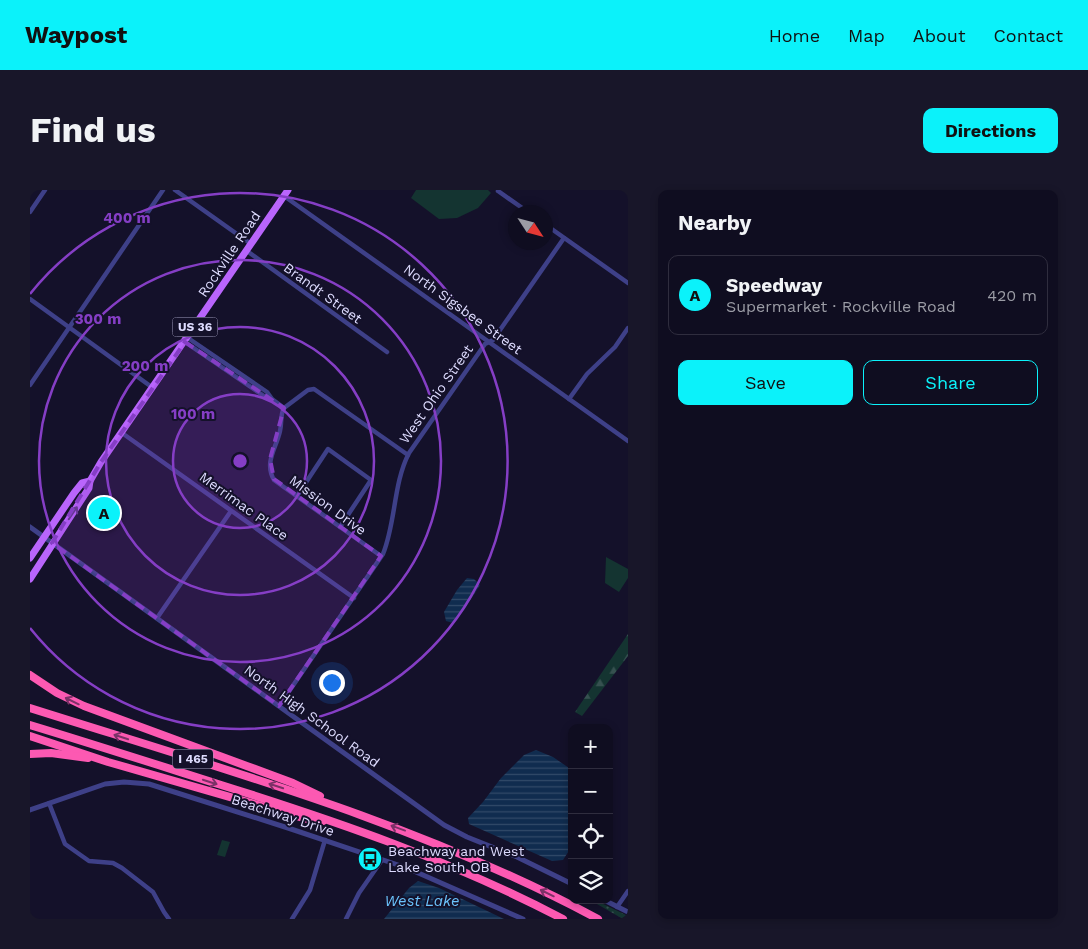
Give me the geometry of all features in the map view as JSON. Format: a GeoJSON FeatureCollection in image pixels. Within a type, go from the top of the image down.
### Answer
{"type":"FeatureCollection","features":[{"type":"Feature","properties":{"kind":"highway"},"geometry":{"type":"LineString","coordinates":[[30,675],[57,693],[84,706],[293,783],[355,812]]}},
{"type":"Feature","properties":{"kind":"highway","name":"I 465"},"geometry":{"type":"LineString","coordinates":[[30,708],[355,812],[412,833],[475,860],[598,919]]}},
{"type":"Feature","properties":{"kind":"highway","name":"I 465"},"geometry":{"type":"LineString","coordinates":[[30,724],[335,822],[426,856],[495,886],[563,919]]}},
{"type":"Feature","properties":{"kind":"highway"},"geometry":{"type":"LineString","coordinates":[[30,736],[108,762],[310,820],[335,822]]}},
{"type":"Feature","properties":{"kind":"highway"},"geometry":{"type":"LineString","coordinates":[[30,754],[66,754],[108,762]]}},
{"type":"Feature","properties":{"kind":"main road","name":"Rockville Road"},"geometry":{"type":"LineString","coordinates":[[30,579],[89,488],[90,481],[122,432],[286,193]]}},
{"type":"Feature","properties":{"kind":"main road","name":"Rockville Road"},"geometry":{"type":"LineString","coordinates":[[30,558],[82,483],[90,481]]}},
{"type":"Feature","properties":{"kind":"street"},"geometry":{"type":"LineString","coordinates":[[30,212],[45,190]]}},
{"type":"Feature","properties":{"kind":"street"},"geometry":{"type":"LineString","coordinates":[[30,385],[163,190]]}},
{"type":"Feature","properties":{"kind":"street"},"geometry":{"type":"LineString","coordinates":[[175,190],[252,244]]}},
{"type":"Feature","properties":{"kind":"street"},"geometry":{"type":"LineString","coordinates":[[498,191],[518,205]]}},
{"type":"Feature","properties":{"kind":"street","name":"North Sigsbee Street"},"geometry":{"type":"LineString","coordinates":[[286,193],[628,441]]}},
{"type":"Feature","properties":{"kind":"street"},"geometry":{"type":"LineString","coordinates":[[553,230],[628,283]]}},
{"type":"Feature","properties":{"kind":"street","name":"West Ohio Street"},"geometry":{"type":"LineString","coordinates":[[279,706],[381,556],[389,536],[401,473],[408,456],[485,344],[493,340],[564,238]]}},
{"type":"Feature","properties":{"kind":"street","name":"Brandt Street"},"geometry":{"type":"LineString","coordinates":[[247,251],[387,352]]}},
{"type":"Feature","properties":{"kind":"street"},"geometry":{"type":"LineString","coordinates":[[30,299],[153,388]]}},
{"type":"Feature","properties":{"kind":"street"},"geometry":{"type":"LineString","coordinates":[[569,399],[587,374],[615,347],[628,328]]}},
{"type":"Feature","properties":{"kind":"street"},"geometry":{"type":"LineString","coordinates":[[186,340],[267,392],[272,399],[284,408],[308,390],[314,389],[408,456]]}},
{"type":"Feature","properties":{"kind":"street","name":"Mission Drive"},"geometry":{"type":"LineString","coordinates":[[284,408],[278,437],[270,459],[270,470],[274,480],[381,556]]}},
{"type":"Feature","properties":{"kind":"street","name":"Merrimac Place"},"geometry":{"type":"LineString","coordinates":[[122,432],[354,598]]}},
{"type":"Feature","properties":{"kind":"street"},"geometry":{"type":"LineString","coordinates":[[297,496],[328,449],[371,480],[340,527]]}},
{"type":"Feature","properties":{"kind":"street"},"geometry":{"type":"LineString","coordinates":[[157,618],[231,511]]}},
{"type":"Feature","properties":{"kind":"street","name":"North High School Road"},"geometry":{"type":"LineString","coordinates":[[30,527],[450,828],[512,854],[568,882]]}},
{"type":"Feature","properties":{"kind":"street","name":"Beachway Drive"},"geometry":{"type":"LineString","coordinates":[[30,810],[105,784],[124,782],[157,786],[382,860],[424,876],[522,919]]}},
{"type":"Feature","properties":{"kind":"street"},"geometry":{"type":"LineString","coordinates":[[49,803],[65,844],[89,862],[113,863],[124,869],[154,892],[169,919]]}},
{"type":"Feature","properties":{"kind":"street"},"geometry":{"type":"LineString","coordinates":[[292,919],[310,890],[325,840]]}},
{"type":"Feature","properties":{"kind":"street"},"geometry":{"type":"LineString","coordinates":[[346,919],[359,893],[382,860]]}},
{"type":"Feature","properties":{"kind":"street"},"geometry":{"type":"LineString","coordinates":[[617,907],[628,891]]}},
{"type":"Feature","properties":{"kind":"street"},"geometry":{"type":"LineString","coordinates":[[611,904],[628,912]]}},
{"type":"Feature","properties":{"kind":"highlighted area"},"geometry":{"type":"Polygon","coordinates":[[[185,342],[284,408],[270,459],[274,479],[381,556],[279,706],[52,543],[101,462],[185,342]]]}},
{"type":"Feature","properties":{"kind":"green space"},"geometry":{"type":"Polygon","coordinates":[[[416,190],[488,190],[491,193],[478,208],[457,218],[439,219],[411,198],[416,190]]]}},
{"type":"Feature","properties":{"kind":"green space"},"geometry":{"type":"Polygon","coordinates":[[[606,557],[628,569],[628,578],[619,592],[605,583],[606,557]]]}},
{"type":"Feature","properties":{"kind":"green space"},"geometry":{"type":"Polygon","coordinates":[[[628,634],[628,656],[582,716],[575,712],[628,634]]]}},
{"type":"Feature","properties":{"kind":"green space"},"geometry":{"type":"Polygon","coordinates":[[[222,840],[230,842],[225,857],[217,855],[222,840]]]}},
{"type":"Feature","properties":{"kind":"green space"},"geometry":{"type":"Polygon","coordinates":[[[597,904],[603,904],[628,916],[628,919],[623,919],[597,904]]]}},
{"type":"Feature","properties":{"kind":"water"},"geometry":{"type":"Polygon","coordinates":[[[467,578],[474,579],[480,585],[453,623],[446,621],[444,612],[457,590],[467,578]]]}},
{"type":"Feature","properties":{"kind":"water"},"geometry":{"type":"Polygon","coordinates":[[[536,750],[553,757],[568,767],[568,852],[563,860],[552,861],[469,824],[468,818],[501,778],[524,755],[536,750]]]}},
{"type":"Feature","properties":{"kind":"water","name":"West Lake"},"geometry":{"type":"Polygon","coordinates":[[[418,881],[439,888],[504,919],[384,919],[409,888],[418,881]]]}},
{"type":"Feature","properties":{"kind":"place","name":"Speedway"},"geometry":{"type":"Point","coordinates":[104,513]}},
{"type":"Feature","properties":{"kind":"place","name":"Beachway and West Lake South OB"},"geometry":{"type":"Point","coordinates":[370,859]}}]}
